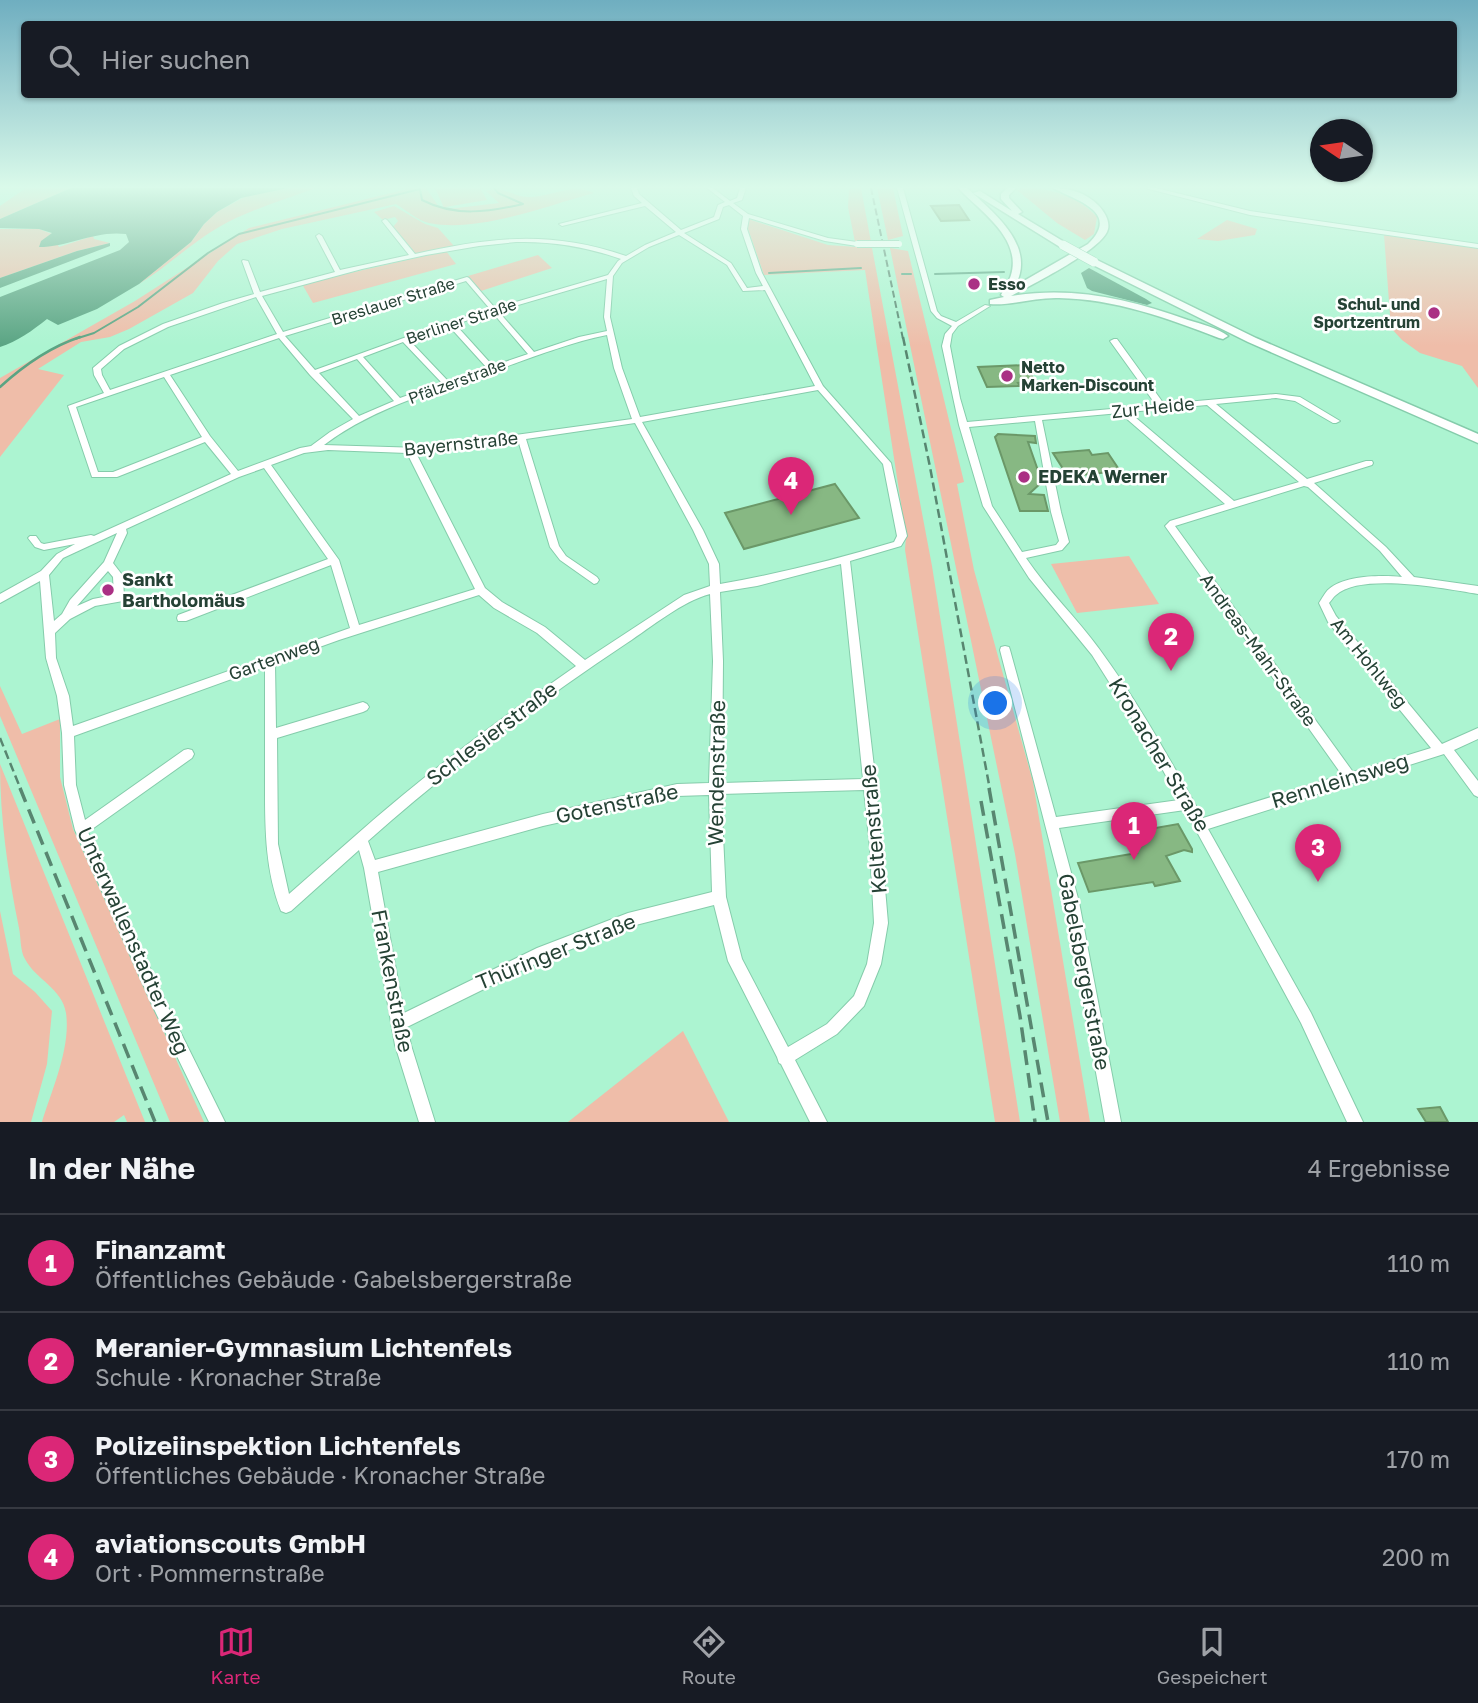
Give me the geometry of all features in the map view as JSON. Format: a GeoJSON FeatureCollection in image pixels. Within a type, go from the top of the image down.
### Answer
{"type":"FeatureCollection","features":[{"type":"Feature","properties":{"kind":"highway"},"geometry":{"type":"LineString","coordinates":[[995,301],[1019,271],[1016,250],[1010,240]]}},
{"type":"Feature","properties":{"kind":"highway"},"geometry":{"type":"LineString","coordinates":[[1060,240],[1232,331],[1478,439]]}},
{"type":"Feature","properties":{"kind":"highway"},"geometry":{"type":"LineString","coordinates":[[1060,240],[1066,244]]}},
{"type":"Feature","properties":{"kind":"highway"},"geometry":{"type":"LineString","coordinates":[[995,301],[1097,240]]}},
{"type":"Feature","properties":{"kind":"highway"},"geometry":{"type":"LineString","coordinates":[[1097,261],[1266,340],[1478,432]]}},
{"type":"Feature","properties":{"kind":"highway"},"geometry":{"type":"LineString","coordinates":[[995,301],[1062,293],[1104,298],[1176,319],[1336,378]]}},
{"type":"Feature","properties":{"kind":"street"},"geometry":{"type":"LineString","coordinates":[[321,240],[339,274]]}},
{"type":"Feature","properties":{"kind":"street"},"geometry":{"type":"LineString","coordinates":[[401,240],[414,257]]}},
{"type":"Feature","properties":{"kind":"street"},"geometry":{"type":"LineString","coordinates":[[108,393],[97,368],[111,352],[205,311],[257,293],[339,274],[476,243],[512,240]]}},
{"type":"Feature","properties":{"kind":"street"},"geometry":{"type":"LineString","coordinates":[[547,240],[568,242],[625,258]]}},
{"type":"Feature","properties":{"kind":"street"},"geometry":{"type":"LineString","coordinates":[[610,276],[625,258],[664,240]]}},
{"type":"Feature","properties":{"kind":"street"},"geometry":{"type":"LineString","coordinates":[[692,240],[729,264],[745,290],[766,288]]}},
{"type":"Feature","properties":{"kind":"street"},"geometry":{"type":"LineString","coordinates":[[748,240],[766,288],[820,387]]}},
{"type":"Feature","properties":{"kind":"street"},"geometry":{"type":"LineString","coordinates":[[830,240],[857,244],[916,244]]}},
{"type":"Feature","properties":{"kind":"street"},"geometry":{"type":"LineString","coordinates":[[915,240],[934,313],[956,325],[995,301]]}},
{"type":"Feature","properties":{"kind":"street"},"geometry":{"type":"LineString","coordinates":[[1439,240],[1478,246]]}},
{"type":"Feature","properties":{"kind":"street"},"geometry":{"type":"LineString","coordinates":[[245,261],[257,293],[281,335],[358,420]]}},
{"type":"Feature","properties":{"kind":"street","name":"Berliner Straße"},"geometry":{"type":"LineString","coordinates":[[313,373],[450,323],[610,276]]}},
{"type":"Feature","properties":{"kind":"street","name":"Wendenstraße"},"geometry":{"type":"LineString","coordinates":[[610,276],[606,301],[609,333],[637,421],[710,555],[716,575],[718,661],[715,787],[719,897],[736,961],[819,1122]]}},
{"type":"Feature","properties":{"kind":"street","name":"Breslauer Straße"},"geometry":{"type":"LineString","coordinates":[[281,335],[467,279],[493,309]]}},
{"type":"Feature","properties":{"kind":"street"},"geometry":{"type":"LineString","coordinates":[[493,309],[533,355]]}},
{"type":"Feature","properties":{"kind":"street"},"geometry":{"type":"LineString","coordinates":[[450,323],[492,369]]}},
{"type":"Feature","properties":{"kind":"street","name":"Kronacher Straße"},"geometry":{"type":"LineString","coordinates":[[956,325],[949,334],[946,346],[956,398],[985,499],[1019,556],[1119,685],[1201,825],[1306,1018],[1355,1122]]}},
{"type":"Feature","properties":{"kind":"street","name":"Pfälzerstraße"},"geometry":{"type":"LineString","coordinates":[[313,448],[358,420],[399,402],[577,340],[609,333]]}},
{"type":"Feature","properties":{"kind":"street"},"geometry":{"type":"LineString","coordinates":[[207,438],[114,475],[99,477],[95,475],[85,449],[72,406],[281,335]]}},
{"type":"Feature","properties":{"kind":"street"},"geometry":{"type":"LineString","coordinates":[[404,339],[447,384]]}},
{"type":"Feature","properties":{"kind":"street"},"geometry":{"type":"LineString","coordinates":[[1114,341],[1162,407]]}},
{"type":"Feature","properties":{"kind":"street"},"geometry":{"type":"LineString","coordinates":[[358,356],[399,402]]}},
{"type":"Feature","properties":{"kind":"street"},"geometry":{"type":"LineString","coordinates":[[166,374],[207,438],[236,475]]}},
{"type":"Feature","properties":{"kind":"street","name":"Bayernstraße"},"geometry":{"type":"LineString","coordinates":[[0,599],[44,574],[60,556],[78,547],[236,475],[313,448],[343,447],[411,452],[637,421],[820,387]]}},
{"type":"Feature","properties":{"kind":"street","name":"Schlesierstraße"},"geometry":{"type":"LineString","coordinates":[[271,736],[272,844],[286,906],[472,747],[584,666],[688,598],[845,560],[898,544],[902,536],[887,463],[820,387]]}},
{"type":"Feature","properties":{"kind":"street","name":"Zur Heide"},"geometry":{"type":"LineString","coordinates":[[964,425],[1287,396],[1336,421]]}},
{"type":"Feature","properties":{"kind":"street"},"geometry":{"type":"LineString","coordinates":[[1209,402],[1383,549],[1411,580]]}},
{"type":"Feature","properties":{"kind":"street"},"geometry":{"type":"LineString","coordinates":[[1123,411],[1231,504],[1369,463]]}},
{"type":"Feature","properties":{"kind":"street"},"geometry":{"type":"LineString","coordinates":[[1019,556],[1059,548],[1064,541],[1038,418]]}},
{"type":"Feature","properties":{"kind":"street"},"geometry":{"type":"LineString","coordinates":[[343,447],[347,428]]}},
{"type":"Feature","properties":{"kind":"street"},"geometry":{"type":"LineString","coordinates":[[522,438],[555,547],[563,558],[594,580]]}},
{"type":"Feature","properties":{"kind":"street"},"geometry":{"type":"LineString","coordinates":[[411,452],[481,591],[498,606],[541,630],[584,666]]}},
{"type":"Feature","properties":{"kind":"street"},"geometry":{"type":"LineString","coordinates":[[265,463],[334,560],[356,631]]}},
{"type":"Feature","properties":{"kind":"street","name":"Andreas-Mahr-Straße"},"geometry":{"type":"LineString","coordinates":[[1231,504],[1172,523],[1171,529],[1350,777]]}},
{"type":"Feature","properties":{"kind":"street"},"geometry":{"type":"LineString","coordinates":[[66,617],[79,596],[108,564],[122,533],[121,528]]}},
{"type":"Feature","properties":{"kind":"street"},"geometry":{"type":"LineString","coordinates":[[33,538],[38,545],[44,547],[102,537]]}},
{"type":"Feature","properties":{"kind":"street"},"geometry":{"type":"LineString","coordinates":[[182,618],[334,560]]}},
{"type":"Feature","properties":{"kind":"street","name":"Keltenstraße"},"geometry":{"type":"LineString","coordinates":[[784,1058],[832,1029],[859,1000],[874,964],[881,923],[870,784],[845,560]]}},
{"type":"Feature","properties":{"kind":"street"},"geometry":{"type":"LineString","coordinates":[[50,631],[66,617],[93,603],[119,598],[118,576],[108,564]]}},
{"type":"Feature","properties":{"kind":"street","name":"Unterwallenstadter Weg"},"geometry":{"type":"LineString","coordinates":[[44,574],[51,658],[63,696],[70,785],[81,830],[159,1004],[217,1122]]}},
{"type":"Feature","properties":{"kind":"street","name":"Am Hohlweg"},"geometry":{"type":"LineString","coordinates":[[1443,749],[1332,619],[1324,603],[1326,596],[1335,589],[1352,583],[1411,580],[1478,590]]}},
{"type":"Feature","properties":{"kind":"street","name":"Gartenweg"},"geometry":{"type":"LineString","coordinates":[[68,733],[356,631],[481,591]]}},
{"type":"Feature","properties":{"kind":"street","name":"Gabelsbergerstraße"},"geometry":{"type":"LineString","coordinates":[[1005,650],[1072,902],[1113,1122]]}},
{"type":"Feature","properties":{"kind":"street"},"geometry":{"type":"LineString","coordinates":[[270,661],[271,736],[363,707]]}},
{"type":"Feature","properties":{"kind":"street","name":"Rennleinsweg"},"geometry":{"type":"LineString","coordinates":[[1201,825],[1443,749],[1478,733]]}},
{"type":"Feature","properties":{"kind":"street"},"geometry":{"type":"LineString","coordinates":[[1443,749],[1478,792]]}},
{"type":"Feature","properties":{"kind":"street"},"geometry":{"type":"LineString","coordinates":[[81,830],[188,754]]}},
{"type":"Feature","properties":{"kind":"street","name":"Gotenstraße"},"geometry":{"type":"LineString","coordinates":[[370,868],[626,800],[677,790],[870,784]]}},
{"type":"Feature","properties":{"kind":"street"},"geometry":{"type":"LineString","coordinates":[[1053,823],[1189,804]]}},
{"type":"Feature","properties":{"kind":"street","name":"Frankenstraße"},"geometry":{"type":"LineString","coordinates":[[360,841],[366,850],[370,868],[399,1023],[427,1122]]}},
{"type":"Feature","properties":{"kind":"street","name":"Thüringer Straße"},"geometry":{"type":"LineString","coordinates":[[399,1023],[537,955],[628,920],[719,897]]}},
{"type":"Feature","properties":{"kind":"shaded area"},"geometry":{"type":"Polygon","coordinates":[[[0,240],[55,240],[59,247],[80,240],[110,243],[77,251],[0,278],[0,240]]]}},
{"type":"Feature","properties":{"kind":"shaded area"},"geometry":{"type":"Polygon","coordinates":[[[42,240],[76,240],[39,247],[42,240]]]}},
{"type":"Feature","properties":{"kind":"shaded area"},"geometry":{"type":"Polygon","coordinates":[[[192,240],[139,284],[97,309],[58,325],[47,319],[19,339],[0,347],[0,297],[120,250],[129,242],[192,240]]]}},
{"type":"Feature","properties":{"kind":"shaded area"},"geometry":{"type":"Polygon","coordinates":[[[199,240],[139,284],[191,242],[199,240]]]}},
{"type":"Feature","properties":{"kind":"shaded area"},"geometry":{"type":"Polygon","coordinates":[[[230,240],[248,240],[237,244],[218,261],[193,293],[129,329],[110,337],[81,342],[38,369],[64,375],[0,457],[0,378],[135,301],[230,240]]]}},
{"type":"Feature","properties":{"kind":"shaded area"},"geometry":{"type":"Polygon","coordinates":[[[404,240],[449,240],[454,246],[415,254],[404,240]]]}},
{"type":"Feature","properties":{"kind":"shaded area"},"geometry":{"type":"Polygon","coordinates":[[[752,240],[814,240],[828,245],[872,248],[932,566],[1020,1122],[995,1122],[905,550],[906,536],[865,270],[764,275],[752,240]]]}},
{"type":"Feature","properties":{"kind":"shaded area","name":"Schul- und Sportzentrum"},"geometry":{"type":"Polygon","coordinates":[[[1384,240],[1423,240],[1478,248],[1478,388],[1462,366],[1420,353],[1391,328],[1384,240]]]}},
{"type":"Feature","properties":{"kind":"shaded area"},"geometry":{"type":"Polygon","coordinates":[[[110,243],[110,246],[0,288],[0,278],[77,251],[110,243]]]}},
{"type":"Feature","properties":{"kind":"shaded area"},"geometry":{"type":"Polygon","coordinates":[[[890,248],[908,251],[964,482],[957,484],[974,570],[1033,782],[1090,1122],[1060,1122],[1015,854],[890,248]]]}},
{"type":"Feature","properties":{"kind":"shaded area"},"geometry":{"type":"Polygon","coordinates":[[[446,251],[456,264],[313,303],[302,284],[446,251]]]}},
{"type":"Feature","properties":{"kind":"shaded area"},"geometry":{"type":"Polygon","coordinates":[[[538,255],[552,268],[481,291],[468,276],[538,255]]]}},
{"type":"Feature","properties":{"kind":"shaded area"},"geometry":{"type":"Polygon","coordinates":[[[1089,268],[1152,303],[1147,305],[1092,291],[1087,288],[1081,273],[1089,268]]]}},
{"type":"Feature","properties":{"kind":"shaded area"},"geometry":{"type":"Polygon","coordinates":[[[1129,556],[1159,604],[1077,613],[1051,564],[1129,556]]]}},
{"type":"Feature","properties":{"kind":"shaded area"},"geometry":{"type":"Polygon","coordinates":[[[0,686],[22,734],[60,719],[60,777],[73,829],[204,1122],[170,1122],[0,716],[0,686]]]}},
{"type":"Feature","properties":{"kind":"shaded area"},"geometry":{"type":"Polygon","coordinates":[[[0,764],[145,1122],[127,1122],[124,1115],[114,1122],[42,1122],[63,1054],[66,1013],[64,1004],[54,990],[35,973],[22,952],[5,846],[0,764]]]}},
{"type":"Feature","properties":{"kind":"shaded area"},"geometry":{"type":"Polygon","coordinates":[[[0,911],[13,974],[52,1011],[47,1064],[31,1122],[0,1122],[0,911]]]}},
{"type":"Feature","properties":{"kind":"shaded area"},"geometry":{"type":"Polygon","coordinates":[[[683,1031],[729,1122],[568,1122],[683,1031]]]}},
{"type":"Feature","properties":{"kind":"building","name":"Netto Marken-Discount"},"geometry":{"type":"Polygon","coordinates":[[[1026,365],[1035,382],[1018,383],[1020,386],[987,387],[978,367],[1026,365]]]}},
{"type":"Feature","properties":{"kind":"building","name":"EDEKA Werner"},"geometry":{"type":"Polygon","coordinates":[[[998,434],[1035,436],[1036,443],[1028,442],[1042,482],[1029,494],[1044,495],[1048,511],[1020,511],[995,437],[998,434]]]}},
{"type":"Feature","properties":{"kind":"building"},"geometry":{"type":"Polygon","coordinates":[[[1089,450],[1092,455],[1108,453],[1120,471],[1081,475],[1086,482],[1072,483],[1053,453],[1089,450]]]}},
{"type":"Feature","properties":{"kind":"building"},"geometry":{"type":"Polygon","coordinates":[[[835,484],[859,518],[744,549],[725,513],[835,484]]]}},
{"type":"Feature","properties":{"kind":"building"},"geometry":{"type":"Polygon","coordinates":[[[1178,824],[1192,852],[1184,850],[1166,856],[1180,881],[1155,886],[1153,882],[1089,892],[1078,863],[1137,853],[1127,833],[1178,824]]]}},
{"type":"Feature","properties":{"kind":"building"},"geometry":{"type":"Polygon","coordinates":[[[1440,1107],[1448,1122],[1426,1122],[1418,1109],[1440,1107]]]}},
{"type":"Feature","properties":{"kind":"waterway"},"geometry":{"type":"LineString","coordinates":[[75,339],[94,333],[138,307],[229,240]]}},
{"type":"Feature","properties":{"kind":"waterway"},"geometry":{"type":"LineString","coordinates":[[769,273],[861,268]]}},
{"type":"Feature","properties":{"kind":"waterway"},"geometry":{"type":"LineString","coordinates":[[935,274],[1004,272]]}},
{"type":"Feature","properties":{"kind":"waterway"},"geometry":{"type":"LineString","coordinates":[[902,274],[911,274]]}},
{"type":"Feature","properties":{"kind":"waterway"},"geometry":{"type":"LineString","coordinates":[[75,339],[80,337]]}},
{"type":"Feature","properties":{"kind":"waterway"},"geometry":{"type":"LineString","coordinates":[[0,387],[37,358],[75,339]]}},
{"type":"Feature","properties":{"kind":"railway"},"geometry":{"type":"LineString","coordinates":[[882,240],[903,339]]}},
{"type":"Feature","properties":{"kind":"railway"},"geometry":{"type":"LineString","coordinates":[[903,337],[990,790]]}},
{"type":"Feature","properties":{"kind":"railway"},"geometry":{"type":"LineString","coordinates":[[0,738],[21,790]]}},
{"type":"Feature","properties":{"kind":"railway"},"geometry":{"type":"LineString","coordinates":[[20,788],[155,1122]]}},
{"type":"Feature","properties":{"kind":"railway"},"geometry":{"type":"LineString","coordinates":[[989,788],[1048,1122]]}},
{"type":"Feature","properties":{"kind":"railway"},"geometry":{"type":"LineString","coordinates":[[981,801],[1020,1016],[1035,1122]]}},
{"type":"Feature","properties":{"kind":"place","name":"Esso"},"geometry":{"type":"Point","coordinates":[974,284]}},
{"type":"Feature","properties":{"kind":"place","name":"Schul- und Sportzentrum"},"geometry":{"type":"Point","coordinates":[1434,313]}},
{"type":"Feature","properties":{"kind":"place","name":"Netto Marken-Discount"},"geometry":{"type":"Point","coordinates":[1007,376]}},
{"type":"Feature","properties":{"kind":"place","name":"EDEKA Werner"},"geometry":{"type":"Point","coordinates":[1024,477]}},
{"type":"Feature","properties":{"kind":"place","name":"aviationscouts GmbH"},"geometry":{"type":"Point","coordinates":[791,515]}},
{"type":"Feature","properties":{"kind":"place","name":"Sankt Bartholomäus"},"geometry":{"type":"Point","coordinates":[108,590]}},
{"type":"Feature","properties":{"kind":"place","name":"Meranier-Gymnasium Lichtenfels"},"geometry":{"type":"Point","coordinates":[1171,671]}},
{"type":"Feature","properties":{"kind":"place","name":"Finanzamt"},"geometry":{"type":"Point","coordinates":[1134,860]}},
{"type":"Feature","properties":{"kind":"place","name":"Polizeiinspektion Lichtenfels"},"geometry":{"type":"Point","coordinates":[1318,882]}}]}
